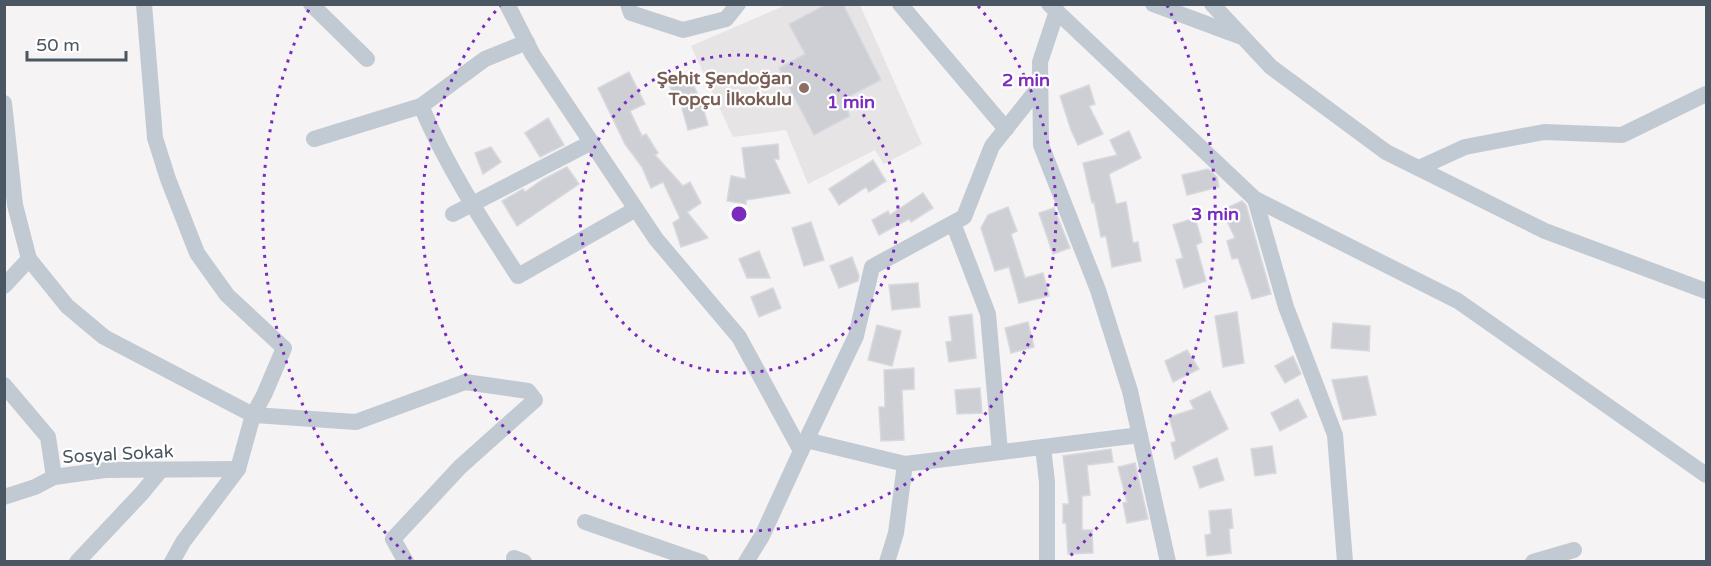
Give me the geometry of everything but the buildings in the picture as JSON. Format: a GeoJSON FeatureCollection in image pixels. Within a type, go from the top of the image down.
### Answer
{"type":"FeatureCollection","features":[{"type":"Feature","properties":{"kind":"street"},"geometry":{"type":"LineString","coordinates":[[144,4],[155,138],[196,253],[226,295],[284,348],[253,415],[238,469],[183,542],[172,561]]}},
{"type":"Feature","properties":{"kind":"street"},"geometry":{"type":"LineString","coordinates":[[311,4],[367,59]]}},
{"type":"Feature","properties":{"kind":"street"},"geometry":{"type":"LineString","coordinates":[[507,4],[526,42],[656,239],[740,337],[804,446],[905,464],[1140,435]]}},
{"type":"Feature","properties":{"kind":"street"},"geometry":{"type":"LineString","coordinates":[[628,4],[632,13],[683,30],[726,20],[738,4]]}},
{"type":"Feature","properties":{"kind":"street"},"geometry":{"type":"LineString","coordinates":[[900,4],[1006,129]]}},
{"type":"Feature","properties":{"kind":"street"},"geometry":{"type":"LineString","coordinates":[[1153,4],[1243,38]]}},
{"type":"Feature","properties":{"kind":"street"},"geometry":{"type":"LineString","coordinates":[[1212,4],[1271,67],[1386,152],[1545,231],[1707,291]]}},
{"type":"Feature","properties":{"kind":"street"},"geometry":{"type":"LineString","coordinates":[[1168,561],[1130,391],[1098,290],[1041,146],[1040,62],[1053,8],[1255,199],[1458,301],[1707,475]]}},
{"type":"Feature","properties":{"kind":"street"},"geometry":{"type":"LineString","coordinates":[[315,139],[421,106],[485,59],[526,42]]}},
{"type":"Feature","properties":{"kind":"street"},"geometry":{"type":"LineString","coordinates":[[746,561],[762,536],[856,336],[872,267],[964,217],[992,146],[1040,86]]}},
{"type":"Feature","properties":{"kind":"street"},"geometry":{"type":"LineString","coordinates":[[1419,168],[1465,147],[1544,132],[1622,135],[1707,94]]}},
{"type":"Feature","properties":{"kind":"street"},"geometry":{"type":"LineString","coordinates":[[4,103],[15,205],[29,259],[67,306],[105,337],[253,415],[357,422],[465,382],[528,392],[535,400],[460,467],[393,539],[406,561]]}},
{"type":"Feature","properties":{"kind":"street"},"geometry":{"type":"LineString","coordinates":[[421,106],[435,140],[471,204],[519,276],[636,209]]}},
{"type":"Feature","properties":{"kind":"street"},"geometry":{"type":"LineString","coordinates":[[453,214],[592,142]]}},
{"type":"Feature","properties":{"kind":"street"},"geometry":{"type":"LineString","coordinates":[[1255,199],[1286,307],[1335,435],[1345,561]]}},
{"type":"Feature","properties":{"kind":"street"},"geometry":{"type":"LineString","coordinates":[[953,223],[988,314],[1000,452]]}},
{"type":"Feature","properties":{"kind":"street"},"geometry":{"type":"LineString","coordinates":[[4,286],[29,259]]}},
{"type":"Feature","properties":{"kind":"street"},"geometry":{"type":"LineString","coordinates":[[4,385],[48,437],[54,477]]}},
{"type":"Feature","properties":{"kind":"street"},"geometry":{"type":"LineString","coordinates":[[1043,447],[1047,482],[1047,561]]}},
{"type":"Feature","properties":{"kind":"street"},"geometry":{"type":"LineString","coordinates":[[887,561],[896,533],[905,464]]}},
{"type":"Feature","properties":{"kind":"street","name":"Sosyal Sokak"},"geometry":{"type":"LineString","coordinates":[[4,497],[35,487],[54,477],[105,470],[238,469]]}},
{"type":"Feature","properties":{"kind":"street"},"geometry":{"type":"LineString","coordinates":[[77,561],[142,494],[161,470]]}},
{"type":"Feature","properties":{"kind":"street"},"geometry":{"type":"LineString","coordinates":[[585,522],[700,561]]}},
{"type":"Feature","properties":{"kind":"street"},"geometry":{"type":"LineString","coordinates":[[1533,561],[1574,550]]}},
{"type":"Feature","properties":{"kind":"shaded area","name":"Şehit Şendoğan Topçu İlkokulu"},"geometry":{"type":"Polygon","coordinates":[[[786,5],[860,5],[922,144],[884,164],[875,150],[808,184],[786,130],[733,137],[691,46],[786,5]]]}},
{"type":"Feature","properties":{"kind":"place","name":"Şehit Şendoğan Topçu İlkokulu"},"geometry":{"type":"Point","coordinates":[804,88]}}]}
